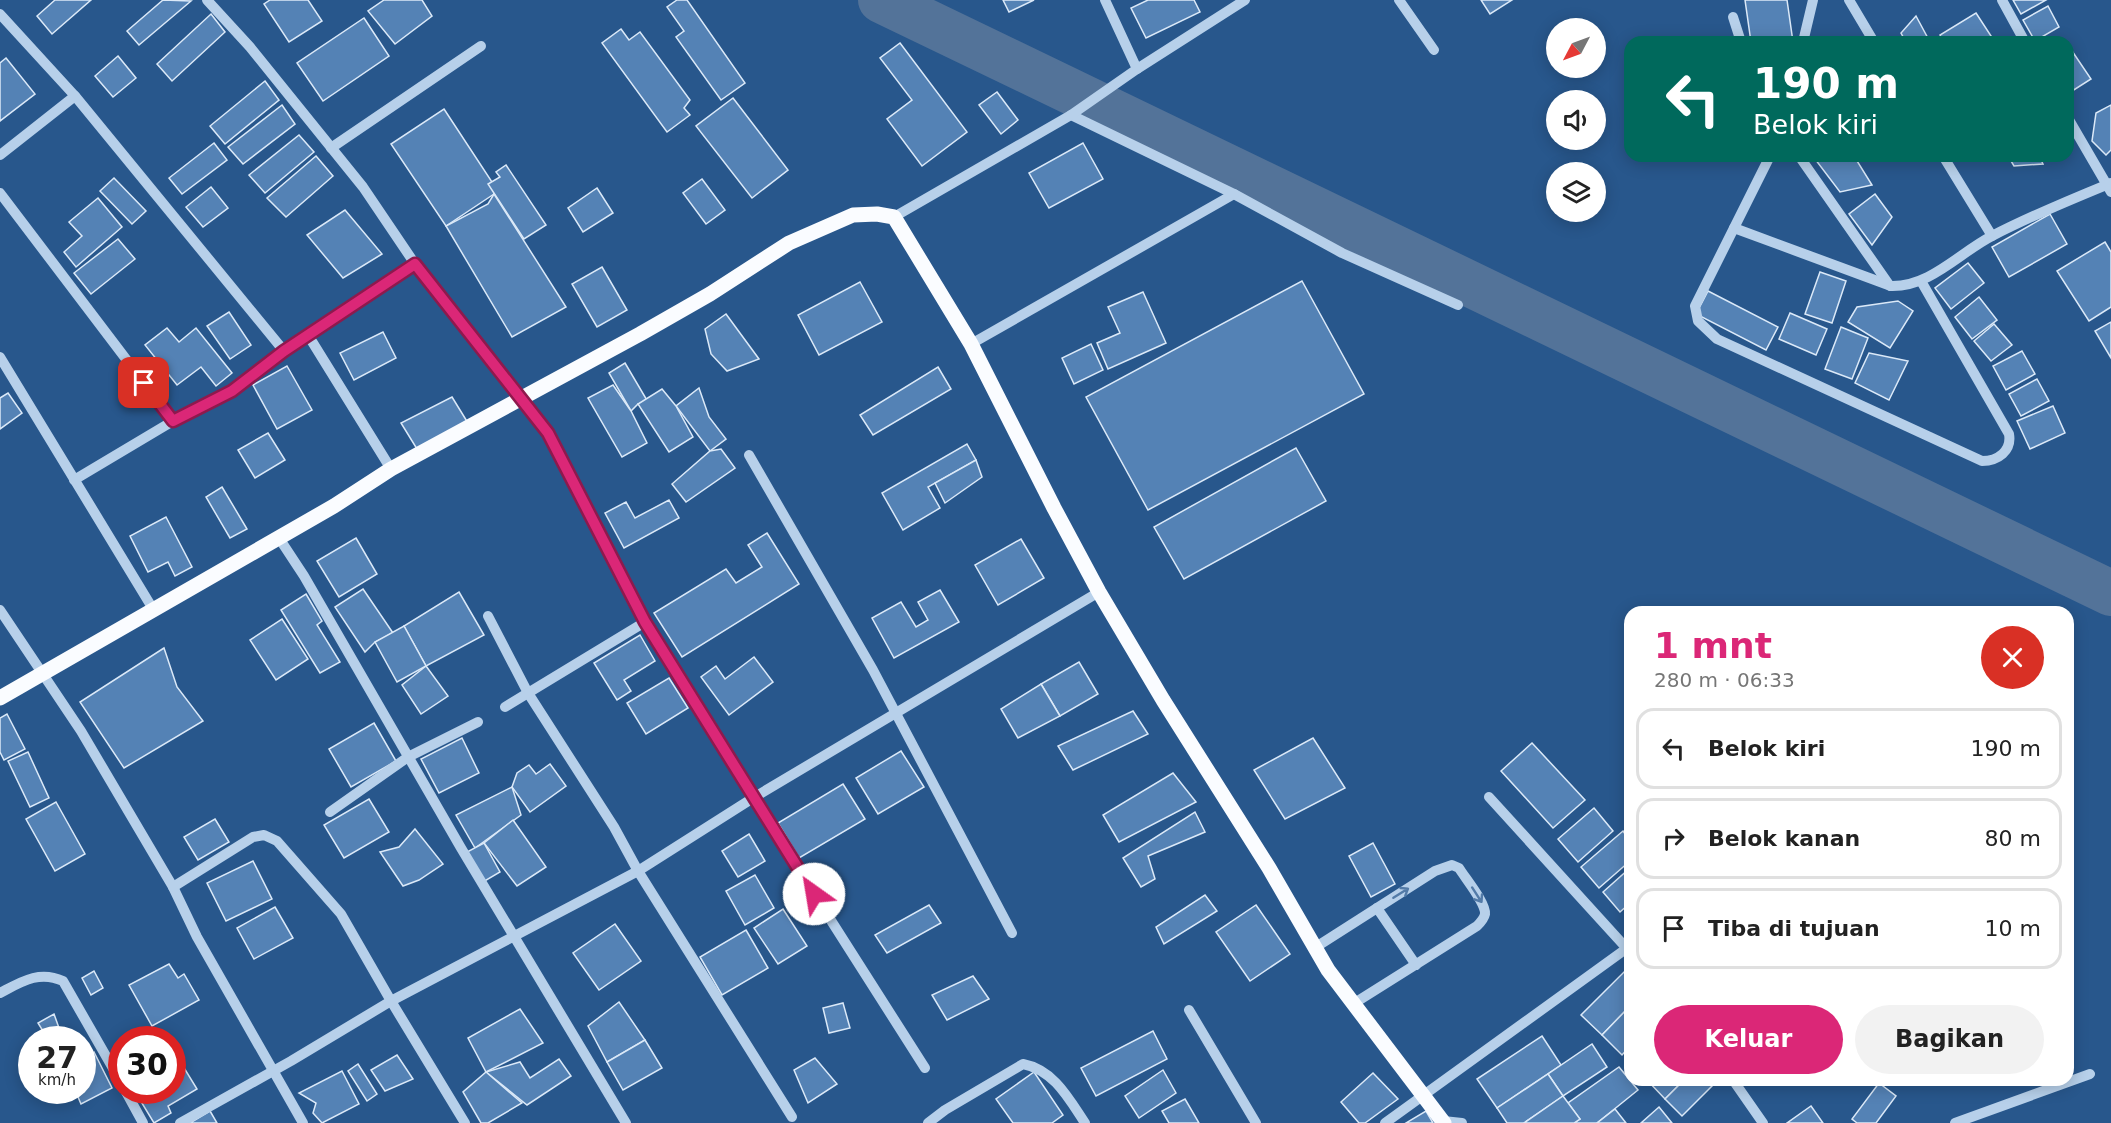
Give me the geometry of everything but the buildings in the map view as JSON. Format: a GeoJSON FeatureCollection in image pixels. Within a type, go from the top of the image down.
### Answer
{"type":"FeatureCollection","features":[{"type":"Feature","properties":{"kind":"main road"},"geometry":{"type":"LineString","coordinates":[[0,699],[334,506],[391,470],[660,323],[789,243],[853,215],[877,214],[894,217],[971,344],[1099,592],[1328,970],[1443,1122]]}},
{"type":"Feature","properties":{"kind":"street"},"geometry":{"type":"LineString","coordinates":[[207,0],[250,47],[363,187],[415,264],[548,433],[645,622],[753,798],[925,1068]]}},
{"type":"Feature","properties":{"kind":"street"},"geometry":{"type":"LineString","coordinates":[[1105,0],[1137,69]]}},
{"type":"Feature","properties":{"kind":"street"},"geometry":{"type":"LineString","coordinates":[[894,217],[1071,115],[1137,69],[1245,0]]}},
{"type":"Feature","properties":{"kind":"street"},"geometry":{"type":"LineString","coordinates":[[1400,0],[1434,50]]}},
{"type":"Feature","properties":{"kind":"street"},"geometry":{"type":"LineString","coordinates":[[1804,36],[1813,0]]}},
{"type":"Feature","properties":{"kind":"street"},"geometry":{"type":"LineString","coordinates":[[1849,0],[1870,36]]}},
{"type":"Feature","properties":{"kind":"street"},"geometry":{"type":"LineString","coordinates":[[2001,0],[2022,36]]}},
{"type":"Feature","properties":{"kind":"street"},"geometry":{"type":"LineString","coordinates":[[0,14],[75,96],[284,351]]}},
{"type":"Feature","properties":{"kind":"street"},"geometry":{"type":"LineString","coordinates":[[1733,17],[1739,36]]}},
{"type":"Feature","properties":{"kind":"street"},"geometry":{"type":"LineString","coordinates":[[331,148],[481,46]]}},
{"type":"Feature","properties":{"kind":"street"},"geometry":{"type":"LineString","coordinates":[[0,154],[75,96]]}},
{"type":"Feature","properties":{"kind":"street"},"geometry":{"type":"LineString","coordinates":[[1071,115],[1234,194],[1342,253],[1458,305]]}},
{"type":"Feature","properties":{"kind":"street"},"geometry":{"type":"LineString","coordinates":[[1734,228],[1891,286],[1904,286],[1921,281],[1992,236],[2110,186],[2074,128]]}},
{"type":"Feature","properties":{"kind":"street"},"geometry":{"type":"LineString","coordinates":[[1767,162],[1695,306],[1698,321],[1717,339],[1982,461],[1992,461],[2008,449],[2009,434],[1921,281]]}},
{"type":"Feature","properties":{"kind":"street"},"geometry":{"type":"LineString","coordinates":[[1803,162],[1891,286]]}},
{"type":"Feature","properties":{"kind":"street"},"geometry":{"type":"LineString","coordinates":[[1947,162],[1992,236]]}},
{"type":"Feature","properties":{"kind":"street"},"geometry":{"type":"LineString","coordinates":[[0,193],[173,421]]}},
{"type":"Feature","properties":{"kind":"street"},"geometry":{"type":"LineString","coordinates":[[971,344],[1234,194]]}},
{"type":"Feature","properties":{"kind":"street"},"geometry":{"type":"LineString","coordinates":[[74,480],[173,421],[232,391],[284,351],[415,264]]}},
{"type":"Feature","properties":{"kind":"street"},"geometry":{"type":"LineString","coordinates":[[308,335],[391,470]]}},
{"type":"Feature","properties":{"kind":"street"},"geometry":{"type":"LineString","coordinates":[[0,357],[153,609]]}},
{"type":"Feature","properties":{"kind":"street"},"geometry":{"type":"LineString","coordinates":[[749,455],[873,670],[1012,933]]}},
{"type":"Feature","properties":{"kind":"street"},"geometry":{"type":"LineString","coordinates":[[279,538],[304,576],[408,757],[626,1123]]}},
{"type":"Feature","properties":{"kind":"street"},"geometry":{"type":"LineString","coordinates":[[180,1123],[291,1061],[391,1001],[638,870],[753,798],[1099,592]]}},
{"type":"Feature","properties":{"kind":"street"},"geometry":{"type":"LineString","coordinates":[[0,610],[81,731],[173,887],[197,937],[303,1123]]}},
{"type":"Feature","properties":{"kind":"street"},"geometry":{"type":"LineString","coordinates":[[488,616],[528,693],[608,817],[638,870],[792,1117]]}},
{"type":"Feature","properties":{"kind":"street"},"geometry":{"type":"LineString","coordinates":[[505,707],[645,622]]}},
{"type":"Feature","properties":{"kind":"street"},"geometry":{"type":"LineString","coordinates":[[330,812],[408,757],[478,722]]}},
{"type":"Feature","properties":{"kind":"street"},"geometry":{"type":"LineString","coordinates":[[1488,797],[1624,944]]}},
{"type":"Feature","properties":{"kind":"street"},"geometry":{"type":"LineString","coordinates":[[173,887],[253,837],[271,837],[340,914],[465,1123]]}},
{"type":"Feature","properties":{"kind":"street"},"geometry":{"type":"LineString","coordinates":[[1316,947],[1435,871],[1452,865],[1459,868],[1483,905],[1485,913],[1483,920],[1353,1004]]}},
{"type":"Feature","properties":{"kind":"street"},"geometry":{"type":"LineString","coordinates":[[1377,908],[1416,965]]}},
{"type":"Feature","properties":{"kind":"street"},"geometry":{"type":"LineString","coordinates":[[1385,1123],[1624,953]]}},
{"type":"Feature","properties":{"kind":"street"},"geometry":{"type":"LineString","coordinates":[[0,993],[26,979],[40,976],[53,976],[63,981],[108,1060]]}},
{"type":"Feature","properties":{"kind":"street"},"geometry":{"type":"LineString","coordinates":[[1189,1010],[1256,1123]]}},
{"type":"Feature","properties":{"kind":"street"},"geometry":{"type":"LineString","coordinates":[[928,1123],[945,1110],[1023,1064],[1036,1066],[1050,1076],[1085,1123]]}},
{"type":"Feature","properties":{"kind":"street"},"geometry":{"type":"LineString","coordinates":[[2074,1080],[2090,1074]]}},
{"type":"Feature","properties":{"kind":"street"},"geometry":{"type":"LineString","coordinates":[[1743,1086],[1763,1123]]}},
{"type":"Feature","properties":{"kind":"street"},"geometry":{"type":"LineString","coordinates":[[1955,1123],[2057,1086]]}},
{"type":"Feature","properties":{"kind":"street"},"geometry":{"type":"LineString","coordinates":[[133,1104],[143,1123]]}},
{"type":"Feature","properties":{"kind":"street"},"geometry":{"type":"LineString","coordinates":[[1443,1122],[1462,1123]]}},
{"type":"Feature","properties":{"kind":"waterway"},"geometry":{"type":"LineString","coordinates":[[881,0],[2111,593]]}},
{"type":"Feature","properties":{"kind":"route"},"geometry":{"type":"LineString","coordinates":[[144,383],[173,421],[232,391],[284,351],[415,264],[548,433],[645,622],[814,894]]}}]}
